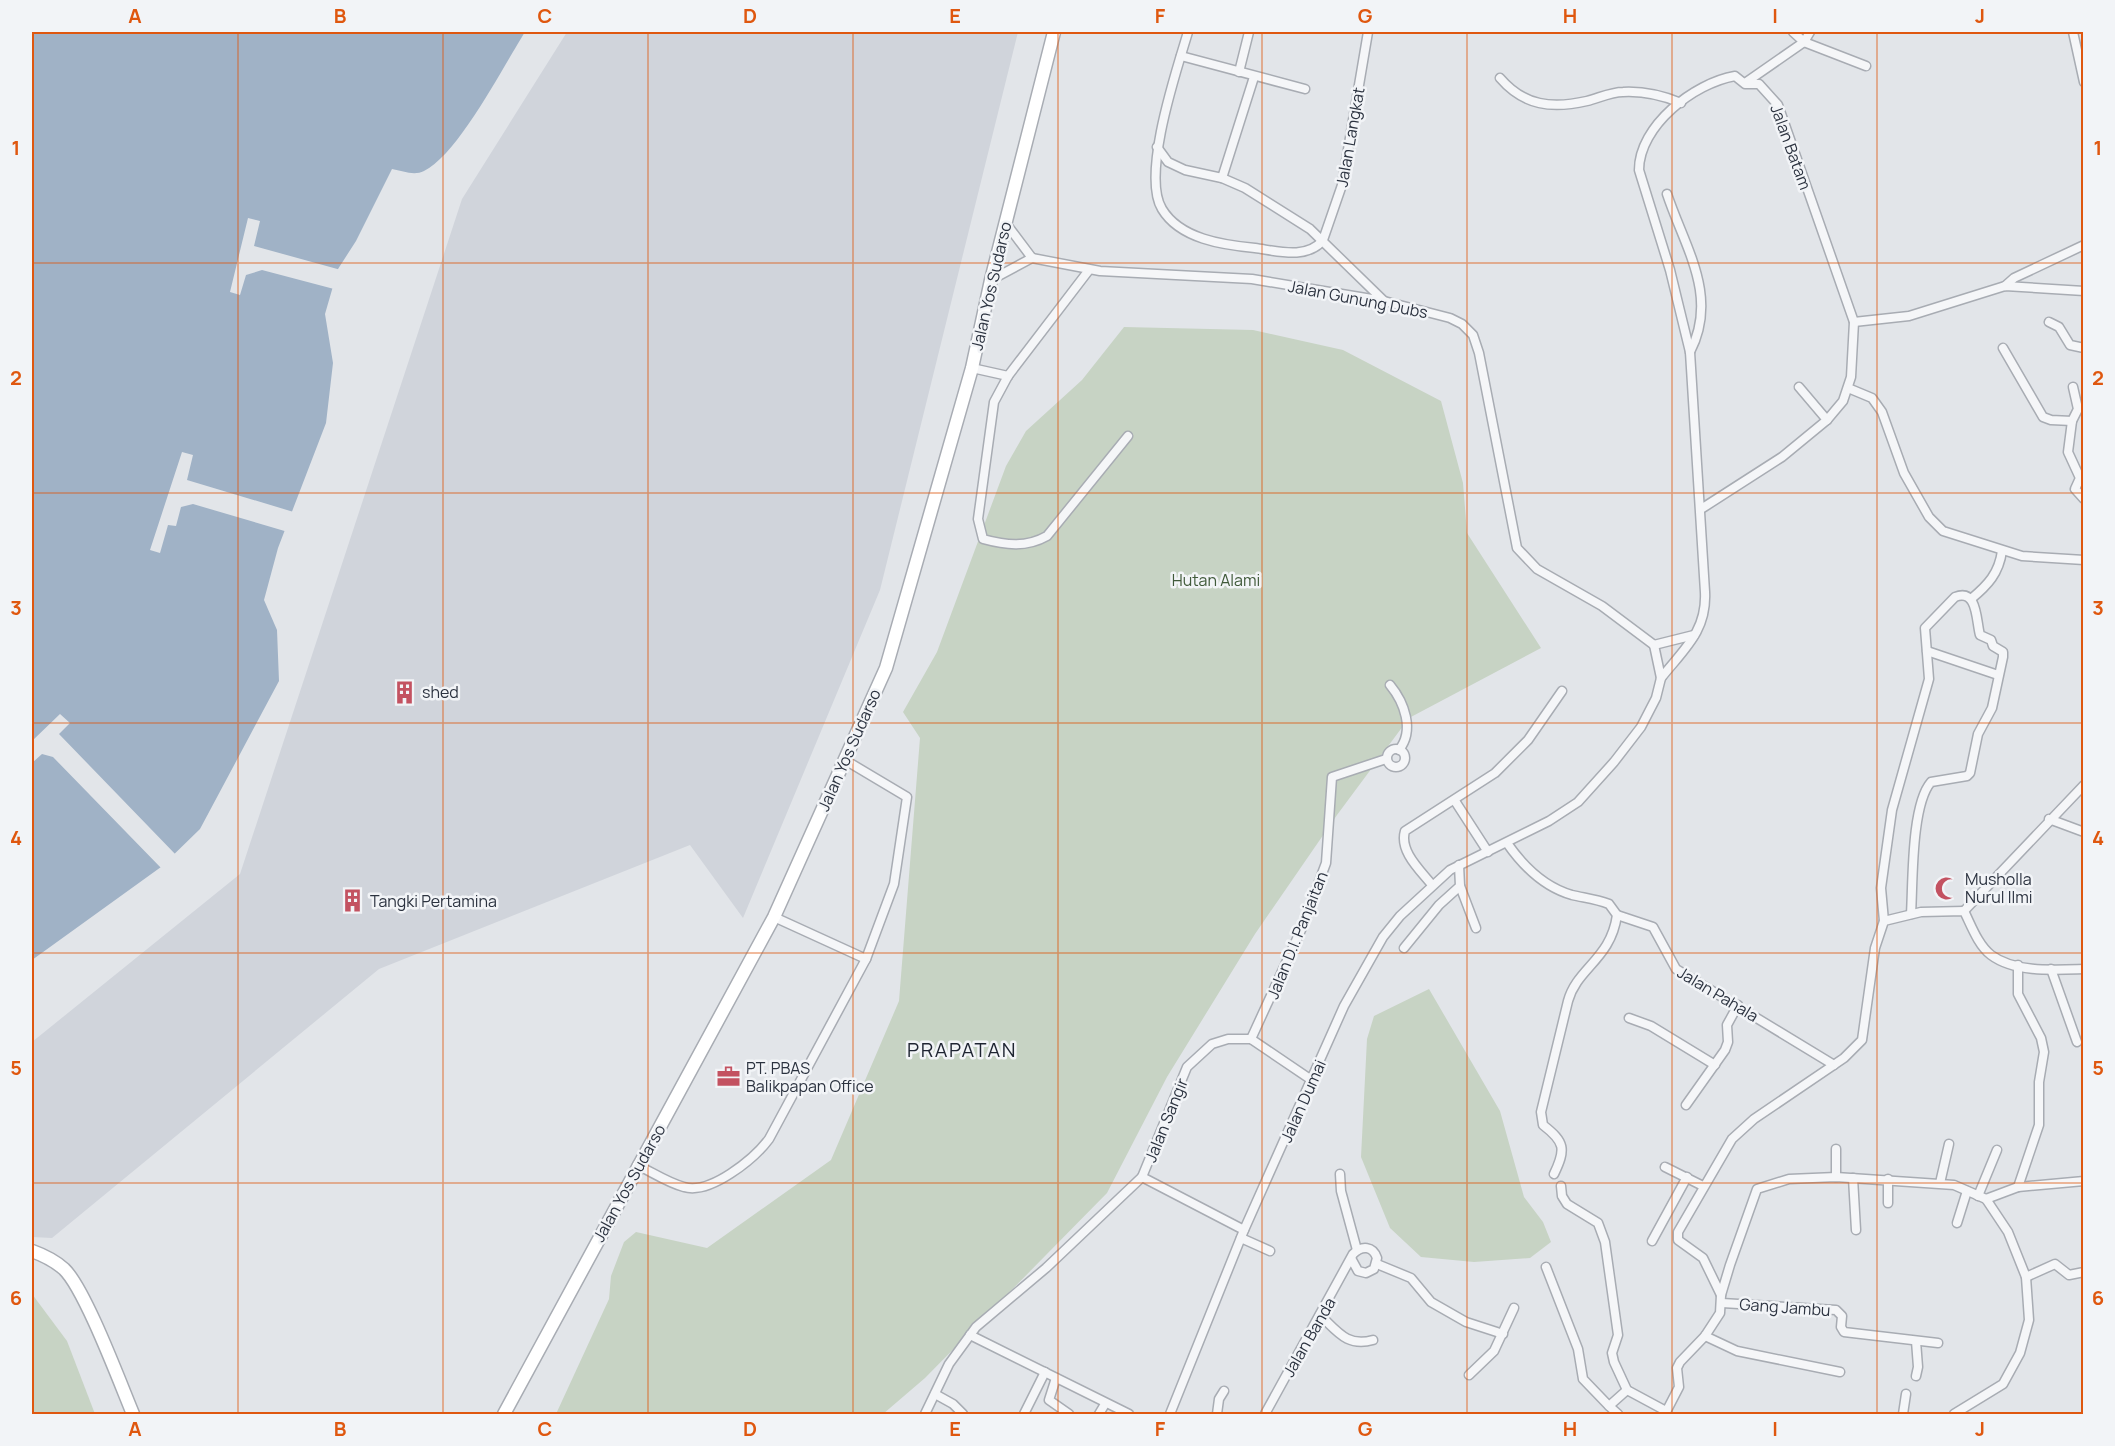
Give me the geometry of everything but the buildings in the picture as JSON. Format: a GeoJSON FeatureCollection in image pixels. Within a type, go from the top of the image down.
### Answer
{"type":"FeatureCollection","features":[{"type":"Feature","properties":{"kind":"main road","name":"Jalan Yos Sudarso"},"geometry":{"type":"LineString","coordinates":[[504,1414],[774,917],[886,668],[972,368],[1005,222],[1054,32]]}},
{"type":"Feature","properties":{"kind":"main road"},"geometry":{"type":"LineString","coordinates":[[32,1251],[45,1256],[65,1270],[84,1301],[132,1414]]}},
{"type":"Feature","properties":{"kind":"street"},"geometry":{"type":"LineString","coordinates":[[1188,32],[1157,147],[1157,193],[1161,208],[1191,234],[1214,243],[1302,253],[1317,247],[1323,240]]}},
{"type":"Feature","properties":{"kind":"street"},"geometry":{"type":"LineString","coordinates":[[1239,72],[1249,32]]}},
{"type":"Feature","properties":{"kind":"street","name":"Jalan Langkat"},"geometry":{"type":"LineString","coordinates":[[1323,240],[1342,185],[1368,32]]}},
{"type":"Feature","properties":{"kind":"street"},"geometry":{"type":"LineString","coordinates":[[1792,32],[1804,42],[1866,66]]}},
{"type":"Feature","properties":{"kind":"street"},"geometry":{"type":"LineString","coordinates":[[1745,84],[1804,42],[1810,32]]}},
{"type":"Feature","properties":{"kind":"street"},"geometry":{"type":"LineString","coordinates":[[2073,32],[2078,65],[2084,82]]}},
{"type":"Feature","properties":{"kind":"street"},"geometry":{"type":"LineString","coordinates":[[1181,56],[1305,89]]}},
{"type":"Feature","properties":{"kind":"street","name":"Jalan Batam"},"geometry":{"type":"LineString","coordinates":[[1661,678],[1696,635],[1706,611],[1690,352],[1670,270],[1639,170],[1639,158],[1652,132],[1682,103],[1714,82],[1735,76],[1745,84],[1759,84],[1778,105],[1854,322],[1848,388],[1843,401],[1827,420],[1782,457],[1701,509]]}},
{"type":"Feature","properties":{"kind":"street"},"geometry":{"type":"LineString","coordinates":[[1222,178],[1254,77]]}},
{"type":"Feature","properties":{"kind":"street"},"geometry":{"type":"LineString","coordinates":[[1500,78],[1513,93],[1551,105],[1564,105],[1622,92],[1654,95],[1682,103]]}},
{"type":"Feature","properties":{"kind":"street"},"geometry":{"type":"LineString","coordinates":[[1157,147],[1168,162],[1185,170],[1222,178],[1245,188],[1323,240],[1384,301]]}},
{"type":"Feature","properties":{"kind":"street"},"geometry":{"type":"LineString","coordinates":[[1667,194],[1701,289],[1701,326],[1690,352]]}},
{"type":"Feature","properties":{"kind":"street"},"geometry":{"type":"LineString","coordinates":[[991,280],[1032,258],[1005,222]]}},
{"type":"Feature","properties":{"kind":"street"},"geometry":{"type":"LineString","coordinates":[[1854,322],[1909,316],[2005,286],[2014,278],[2084,245]]}},
{"type":"Feature","properties":{"kind":"street","name":"Jalan Gunung Dubs"},"geometry":{"type":"LineString","coordinates":[[1032,258],[1089,270],[1252,279],[1384,301],[1450,318],[1473,335],[1517,548],[1537,569],[1602,606],[1654,645]]}},
{"type":"Feature","properties":{"kind":"street"},"geometry":{"type":"LineString","coordinates":[[1089,270],[1008,376],[994,402],[978,519],[983,539],[1020,545],[1034,543],[1047,536],[1128,436]]}},
{"type":"Feature","properties":{"kind":"street"},"geometry":{"type":"LineString","coordinates":[[2005,286],[2084,291]]}},
{"type":"Feature","properties":{"kind":"street"},"geometry":{"type":"LineString","coordinates":[[2049,322],[2059,327],[2070,345],[2084,348]]}},
{"type":"Feature","properties":{"kind":"street"},"geometry":{"type":"LineString","coordinates":[[2003,348],[2043,417],[2072,421]]}},
{"type":"Feature","properties":{"kind":"street"},"geometry":{"type":"LineString","coordinates":[[972,368],[1008,376]]}},
{"type":"Feature","properties":{"kind":"street"},"geometry":{"type":"LineString","coordinates":[[1798,387],[1827,420]]}},
{"type":"Feature","properties":{"kind":"street"},"geometry":{"type":"LineString","coordinates":[[2073,387],[2078,409],[2072,421],[2068,452],[2080,478],[2075,489],[2084,499]]}},
{"type":"Feature","properties":{"kind":"street"},"geometry":{"type":"LineString","coordinates":[[1848,388],[1872,398],[1882,412],[1904,473],[1929,517],[1943,531],[2022,556],[2084,560]]}},
{"type":"Feature","properties":{"kind":"street"},"geometry":{"type":"LineString","coordinates":[[1971,599],[1991,581],[1998,568],[2002,550]]}},
{"type":"Feature","properties":{"kind":"street"},"geometry":{"type":"LineString","coordinates":[[1721,1299],[1703,1258],[1678,1240],[1678,1232],[1724,1150],[1742,1129],[1834,1065],[1865,1035],[1875,948],[1883,919],[1881,888],[1892,810],[1929,679],[1925,631],[1955,597],[1961,595],[1971,599]]}},
{"type":"Feature","properties":{"kind":"street"},"geometry":{"type":"LineString","coordinates":[[1911,913],[1917,830],[1924,793],[1931,782],[1969,775],[1978,734],[1992,708],[2004,654],[1993,646],[1991,640],[1980,635],[1971,599]]}},
{"type":"Feature","properties":{"kind":"street"},"geometry":{"type":"LineString","coordinates":[[1661,678],[1654,645],[1696,635]]}},
{"type":"Feature","properties":{"kind":"street"},"geometry":{"type":"LineString","coordinates":[[1927,651],[1998,675]]}},
{"type":"Feature","properties":{"kind":"street","name":"Jalan Dumai"},"geometry":{"type":"LineString","coordinates":[[1170,1414],[1243,1234],[1313,1081],[1344,1006],[1383,936],[1432,885],[1459,865],[1507,843],[1578,802],[1614,762],[1641,727],[1656,698],[1661,678]]}},
{"type":"Feature","properties":{"kind":"street"},"geometry":{"type":"LineString","coordinates":[[1390,685],[1401,698],[1405,709],[1405,738],[1399,750]]}},
{"type":"Feature","properties":{"kind":"street"},"geometry":{"type":"LineString","coordinates":[[1432,885],[1405,849],[1402,840],[1405,831],[1455,801],[1495,773],[1528,740],[1562,691]]}},
{"type":"Feature","properties":{"kind":"street"},"geometry":{"type":"LineString","coordinates":[[1392,750],[1399,750],[1404,754],[1403,765],[1393,767],[1386,759],[1392,750]]}},
{"type":"Feature","properties":{"kind":"street","name":"Jalan D.I. Panjaitan"},"geometry":{"type":"LineString","coordinates":[[1251,1039],[1301,930],[1326,863],[1332,777],[1386,759]]}},
{"type":"Feature","properties":{"kind":"street"},"geometry":{"type":"LineString","coordinates":[[638,1165],[684,1187],[700,1188],[757,1155],[769,1139],[866,959],[894,884],[907,797],[845,760]]}},
{"type":"Feature","properties":{"kind":"street"},"geometry":{"type":"LineString","coordinates":[[1964,911],[2049,819],[2084,785]]}},
{"type":"Feature","properties":{"kind":"street"},"geometry":{"type":"LineString","coordinates":[[1455,801],[1488,852]]}},
{"type":"Feature","properties":{"kind":"street"},"geometry":{"type":"LineString","coordinates":[[2049,819],[2084,832]]}},
{"type":"Feature","properties":{"kind":"street","name":"Jalan Pahala"},"geometry":{"type":"LineString","coordinates":[[1507,843],[1519,861],[1546,883],[1572,895],[1609,903],[1617,915],[1653,927],[1672,965],[1834,1065]]}},
{"type":"Feature","properties":{"kind":"street"},"geometry":{"type":"LineString","coordinates":[[1459,865],[1460,886],[1476,928]]}},
{"type":"Feature","properties":{"kind":"street"},"geometry":{"type":"LineString","coordinates":[[1404,948],[1440,905],[1460,886]]}},
{"type":"Feature","properties":{"kind":"street"},"geometry":{"type":"LineString","coordinates":[[1883,919],[1946,909],[1964,911]]}},
{"type":"Feature","properties":{"kind":"street"},"geometry":{"type":"LineString","coordinates":[[1964,911],[1977,936],[1990,954],[2018,965],[2051,969],[2084,969]]}},
{"type":"Feature","properties":{"kind":"street"},"geometry":{"type":"LineString","coordinates":[[1554,1174],[1560,1161],[1562,1147],[1559,1139],[1543,1125],[1541,1112],[1568,1001],[1575,984],[1608,944],[1617,915]]}},
{"type":"Feature","properties":{"kind":"street"},"geometry":{"type":"LineString","coordinates":[[774,917],[866,959]]}},
{"type":"Feature","properties":{"kind":"street"},"geometry":{"type":"LineString","coordinates":[[2018,965],[2018,994],[2041,1038],[2044,1052],[2039,1082],[2039,1125],[2018,1187]]}},
{"type":"Feature","properties":{"kind":"street"},"geometry":{"type":"LineString","coordinates":[[2051,969],[2077,1042]]}},
{"type":"Feature","properties":{"kind":"street"},"geometry":{"type":"LineString","coordinates":[[1686,1105],[1727,1047],[1727,1025],[1738,1005]]}},
{"type":"Feature","properties":{"kind":"street"},"geometry":{"type":"LineString","coordinates":[[1629,1018],[1651,1026],[1715,1065]]}},
{"type":"Feature","properties":{"kind":"street","name":"Jalan Sangir"},"geometry":{"type":"LineString","coordinates":[[925,1414],[949,1364],[970,1335],[1142,1177],[1187,1067],[1212,1044],[1228,1039],[1251,1039]]}},
{"type":"Feature","properties":{"kind":"street"},"geometry":{"type":"LineString","coordinates":[[1251,1039],[1313,1081]]}},
{"type":"Feature","properties":{"kind":"street"},"geometry":{"type":"LineString","coordinates":[[1940,1183],[1949,1143]]}},
{"type":"Feature","properties":{"kind":"street"},"geometry":{"type":"LineString","coordinates":[[1836,1149],[1836,1177]]}},
{"type":"Feature","properties":{"kind":"street"},"geometry":{"type":"LineString","coordinates":[[1982,1197],[1997,1150]]}},
{"type":"Feature","properties":{"kind":"street"},"geometry":{"type":"LineString","coordinates":[[1665,1167],[1703,1186]]}},
{"type":"Feature","properties":{"kind":"street"},"geometry":{"type":"LineString","coordinates":[[1340,1174],[1341,1191],[1358,1250]]}},
{"type":"Feature","properties":{"kind":"street","name":"Jalan Sangir"},"geometry":{"type":"LineString","coordinates":[[1142,1177],[1270,1251]]}},
{"type":"Feature","properties":{"kind":"street"},"geometry":{"type":"LineString","coordinates":[[1652,1241],[1687,1177]]}},
{"type":"Feature","properties":{"kind":"street"},"geometry":{"type":"LineString","coordinates":[[1561,1186],[1562,1196],[1568,1204],[1598,1223],[1605,1242],[1618,1335],[1612,1353],[1627,1390],[1665,1413],[1679,1387],[1677,1368],[1680,1362],[1705,1336],[1720,1313],[1721,1299],[1757,1189],[1789,1179],[1836,1177],[1940,1183],[1954,1185],[1982,1197],[2008,1232],[2026,1277],[2030,1320],[2020,1353],[2003,1384],[1954,1414]]}},
{"type":"Feature","properties":{"kind":"street"},"geometry":{"type":"LineString","coordinates":[[1853,1178],[1856,1230]]}},
{"type":"Feature","properties":{"kind":"street"},"geometry":{"type":"LineString","coordinates":[[1888,1179],[1888,1203]]}},
{"type":"Feature","properties":{"kind":"street"},"geometry":{"type":"LineString","coordinates":[[1982,1197],[2018,1187],[2084,1181]]}},
{"type":"Feature","properties":{"kind":"street"},"geometry":{"type":"LineString","coordinates":[[1957,1223],[1967,1191]]}},
{"type":"Feature","properties":{"kind":"street"},"geometry":{"type":"LineString","coordinates":[[1364,1247],[1372,1249],[1376,1255],[1377,1264],[1370,1272],[1362,1272],[1354,1268],[1352,1260],[1358,1250],[1364,1247]]}},
{"type":"Feature","properties":{"kind":"street","name":"Jalan Banda"},"geometry":{"type":"LineString","coordinates":[[1265,1414],[1352,1260]]}},
{"type":"Feature","properties":{"kind":"street"},"geometry":{"type":"LineString","coordinates":[[1377,1264],[1410,1278],[1431,1302],[1466,1322],[1503,1334]]}},
{"type":"Feature","properties":{"kind":"street"},"geometry":{"type":"LineString","coordinates":[[2026,1277],[2055,1264],[2069,1275],[2084,1272]]}},
{"type":"Feature","properties":{"kind":"street"},"geometry":{"type":"LineString","coordinates":[[1546,1267],[1578,1349],[1583,1379],[1618,1414]]}},
{"type":"Feature","properties":{"kind":"street","name":"Gang Jambu"},"geometry":{"type":"LineString","coordinates":[[1721,1299],[1836,1310],[1842,1316],[1841,1327],[1844,1332],[1938,1343]]}},
{"type":"Feature","properties":{"kind":"street"},"geometry":{"type":"LineString","coordinates":[[1470,1375],[1487,1360],[1503,1334],[1514,1308]]}},
{"type":"Feature","properties":{"kind":"street"},"geometry":{"type":"LineString","coordinates":[[1320,1315],[1343,1339],[1360,1343],[1373,1340]]}},
{"type":"Feature","properties":{"kind":"street"},"geometry":{"type":"LineString","coordinates":[[970,1335],[1104,1404],[1129,1414]]}},
{"type":"Feature","properties":{"kind":"street"},"geometry":{"type":"LineString","coordinates":[[1705,1336],[1737,1351],[1840,1372]]}},
{"type":"Feature","properties":{"kind":"street"},"geometry":{"type":"LineString","coordinates":[[1916,1341],[1918,1367],[1916,1376]]}},
{"type":"Feature","properties":{"kind":"street"},"geometry":{"type":"LineString","coordinates":[[1024,1414],[1045,1372]]}},
{"type":"Feature","properties":{"kind":"street"},"geometry":{"type":"LineString","coordinates":[[1056,1378],[1049,1400],[1069,1414]]}},
{"type":"Feature","properties":{"kind":"street"},"geometry":{"type":"LineString","coordinates":[[1609,1406],[1627,1390]]}},
{"type":"Feature","properties":{"kind":"street"},"geometry":{"type":"LineString","coordinates":[[1217,1414],[1219,1399],[1224,1391]]}},
{"type":"Feature","properties":{"kind":"street"},"geometry":{"type":"LineString","coordinates":[[935,1394],[953,1404],[963,1414]]}},
{"type":"Feature","properties":{"kind":"street"},"geometry":{"type":"LineString","coordinates":[[1903,1414],[1906,1394]]}},
{"type":"Feature","properties":{"kind":"street"},"geometry":{"type":"LineString","coordinates":[[1100,1414],[1104,1404]]}},
{"type":"Feature","properties":{"kind":"shaded area"},"geometry":{"type":"Polygon","coordinates":[[[567,32],[1018,32],[880,590],[743,918],[690,845],[379,969],[52,1238],[32,1237],[32,1042],[240,874],[462,199],[567,32]]]}},
{"type":"Feature","properties":{"kind":"green space","name":"Hutan Alami"},"geometry":{"type":"Polygon","coordinates":[[[1124,327],[1253,330],[1343,350],[1441,401],[1463,483],[1467,533],[1541,648],[1409,718],[1337,815],[1255,934],[1167,1077],[1107,1193],[925,1378],[883,1414],[556,1414],[609,1299],[611,1276],[624,1242],[636,1232],[707,1248],[831,1160],[899,1001],[920,738],[903,712],[937,652],[1006,466],[1026,431],[1082,380],[1124,327]]]}},
{"type":"Feature","properties":{"kind":"green space"},"geometry":{"type":"Polygon","coordinates":[[[1429,989],[1500,1111],[1524,1197],[1543,1222],[1551,1242],[1530,1258],[1474,1262],[1421,1257],[1390,1228],[1361,1157],[1367,1039],[1374,1016],[1429,989]]]}},
{"type":"Feature","properties":{"kind":"green space"},"geometry":{"type":"Polygon","coordinates":[[[32,1294],[67,1341],[95,1414],[32,1414],[32,1294]]]}},
{"type":"Feature","properties":{"kind":"water"},"geometry":{"type":"Polygon","coordinates":[[[32,32],[525,32],[465,129],[437,162],[424,171],[416,173],[392,169],[356,241],[338,269],[325,314],[333,363],[326,423],[278,548],[264,600],[277,630],[279,681],[200,829],[161,867],[32,960],[32,32]]]}},
{"type":"Feature","properties":{"kind":"pier"},"geometry":{"type":"Polygon","coordinates":[[[248,218],[260,221],[254,246],[341,270],[334,289],[262,270],[246,275],[240,295],[230,292],[248,218]]]}},
{"type":"Feature","properties":{"kind":"pier"},"geometry":{"type":"Polygon","coordinates":[[[182,452],[193,455],[187,480],[297,513],[288,532],[193,504],[181,507],[176,526],[168,525],[160,553],[150,550],[182,452]]]}},
{"type":"Feature","properties":{"kind":"pier"},"geometry":{"type":"Polygon","coordinates":[[[60,714],[70,723],[59,734],[178,857],[163,870],[53,757],[42,754],[32,763],[32,741],[60,714]]]}},
{"type":"Feature","properties":{"kind":"place","name":"shed"},"geometry":{"type":"Point","coordinates":[404,692]}},
{"type":"Feature","properties":{"kind":"place","name":"Musholla Nurul Ilmi"},"geometry":{"type":"Point","coordinates":[1947,888]}},
{"type":"Feature","properties":{"kind":"place","name":"Tangki Pertamina"},"geometry":{"type":"Point","coordinates":[352,901]}},
{"type":"Feature","properties":{"kind":"place","name":"PT. PBAS Balikpapan Office"},"geometry":{"type":"Point","coordinates":[728,1077]}},
{"type":"Feature","properties":{"kind":"district","name":"PRAPATAN"},"geometry":{"type":"Point","coordinates":[962,1049]}}]}
